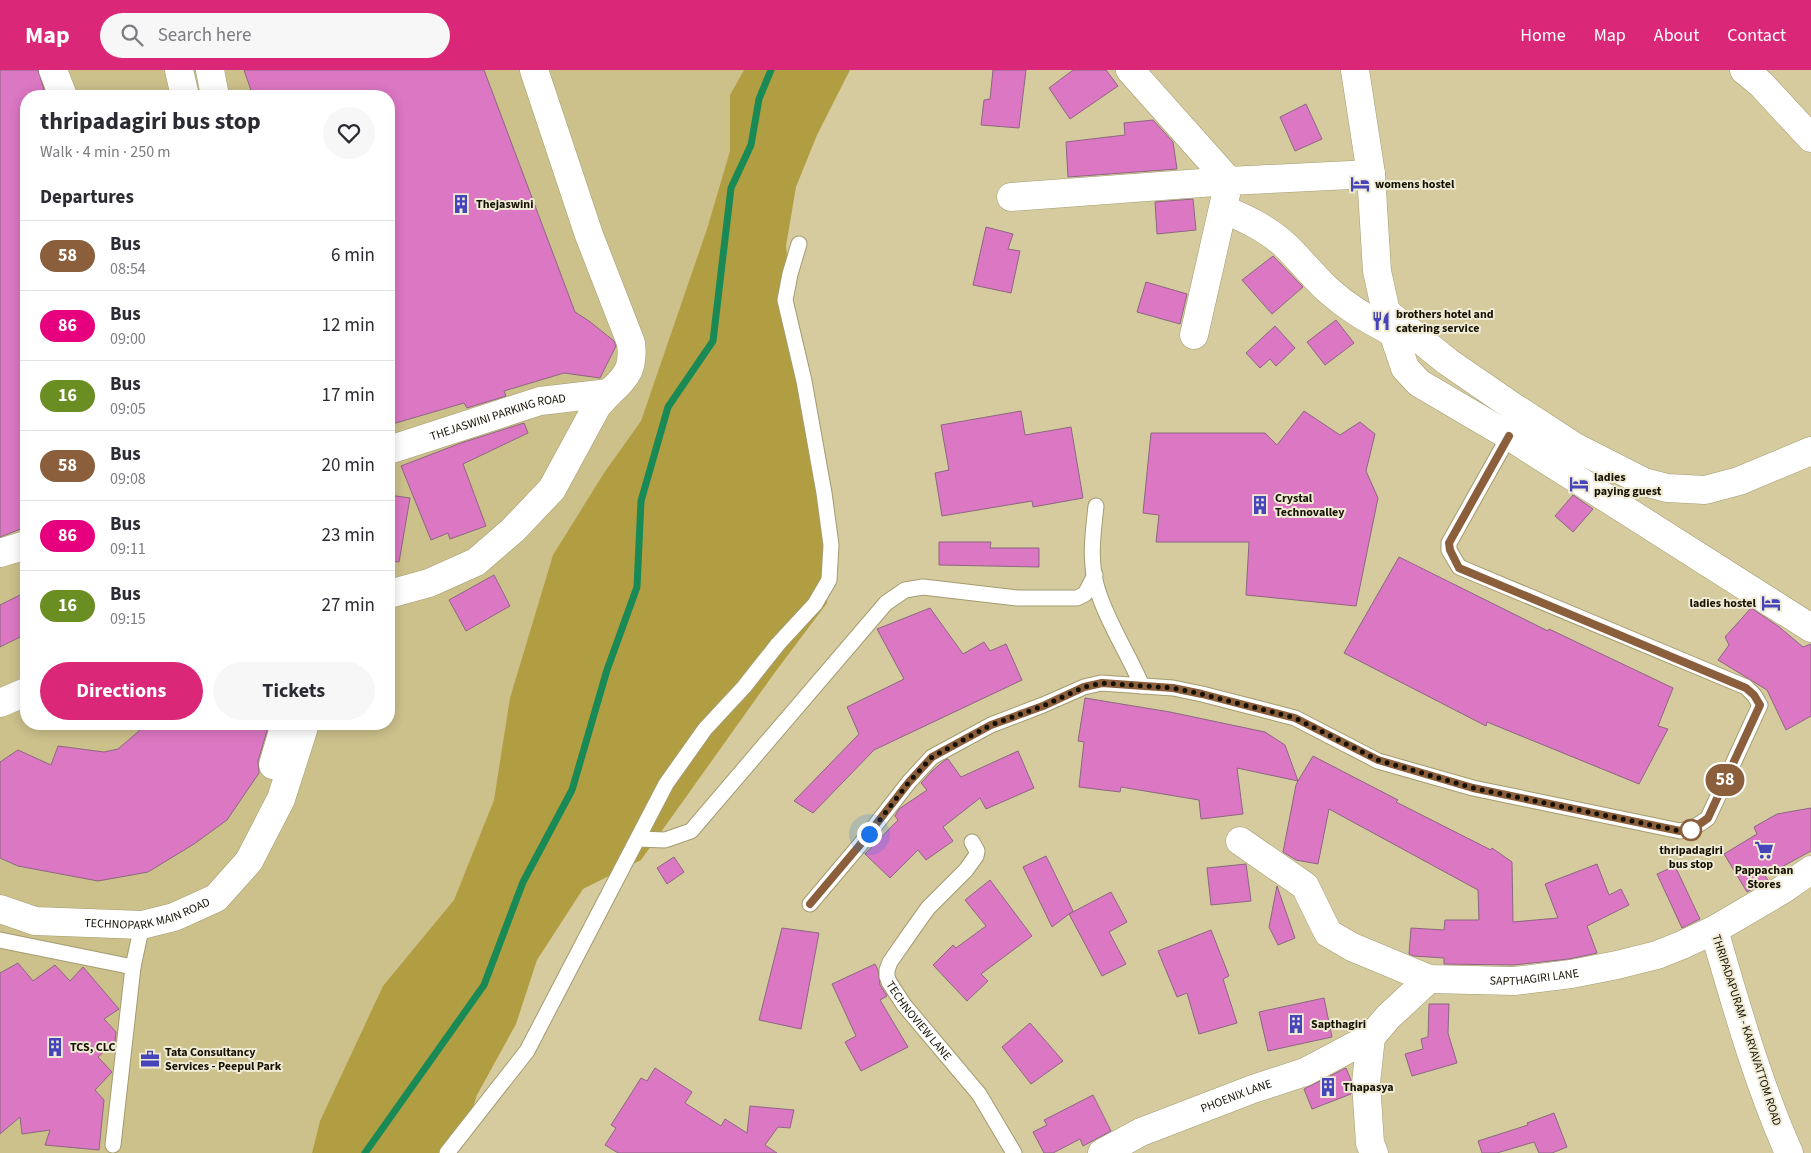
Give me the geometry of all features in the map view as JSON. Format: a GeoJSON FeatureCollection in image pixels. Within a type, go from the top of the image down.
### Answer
{"type":"FeatureCollection","features":[{"type":"Feature","properties":{"kind":"street"},"geometry":{"type":"LineString","coordinates":[[52,70],[61,90]]}},
{"type":"Feature","properties":{"kind":"street"},"geometry":{"type":"LineString","coordinates":[[179,70],[184,90]]}},
{"type":"Feature","properties":{"kind":"street"},"geometry":{"type":"LineString","coordinates":[[210,70],[214,90]]}},
{"type":"Feature","properties":{"kind":"street"},"geometry":{"type":"LineString","coordinates":[[395,592],[429,584],[476,562],[513,530],[552,490],[597,406],[630,371],[633,358],[631,343],[589,235],[534,70]]}},
{"type":"Feature","properties":{"kind":"street"},"geometry":{"type":"LineString","coordinates":[[1130,70],[1230,181]]}},
{"type":"Feature","properties":{"kind":"street"},"geometry":{"type":"LineString","coordinates":[[1355,70],[1370,174],[1377,271],[1389,322],[1405,368],[1419,383],[1509,436],[1811,628]]}},
{"type":"Feature","properties":{"kind":"street"},"geometry":{"type":"LineString","coordinates":[[1750,72],[1811,138]]}},
{"type":"Feature","properties":{"kind":"street"},"geometry":{"type":"LineString","coordinates":[[1012,197],[1230,181],[1370,174]]}},
{"type":"Feature","properties":{"kind":"street"},"geometry":{"type":"LineString","coordinates":[[1194,335],[1230,181]]}},
{"type":"Feature","properties":{"kind":"street"},"geometry":{"type":"LineString","coordinates":[[1223,209],[1248,219],[1266,230],[1287,247],[1327,289],[1357,314],[1389,322],[1575,447],[1644,482],[1667,488],[1705,490],[1739,481],[1811,451]]}},
{"type":"Feature","properties":{"kind":"street","name":"THEJASWINI PARKING ROAD"},"geometry":{"type":"LineString","coordinates":[[395,448],[540,401],[609,394]]}},
{"type":"Feature","properties":{"kind":"street"},"geometry":{"type":"LineString","coordinates":[[0,553],[20,547]]}},
{"type":"Feature","properties":{"kind":"street"},"geometry":{"type":"LineString","coordinates":[[0,703],[20,695]]}},
{"type":"Feature","properties":{"kind":"street","name":"TECHNOPARK MAIN ROAD"},"geometry":{"type":"LineString","coordinates":[[0,894],[68,912],[101,914],[175,902],[220,875],[241,845],[266,791],[283,730]]}},
{"type":"Feature","properties":{"kind":"street","name":"TECHNOPARK MAIN ROAD"},"geometry":{"type":"LineString","coordinates":[[0,909],[35,920],[142,925],[174,917],[216,898],[248,861],[281,799],[303,730]]}},
{"type":"Feature","properties":{"kind":"street"},"geometry":{"type":"LineString","coordinates":[[1240,841],[1305,886],[1328,933],[1352,947],[1429,979],[1388,1016],[1371,1037],[1366,1083],[1370,1143],[1374,1153]]}},
{"type":"Feature","properties":{"kind":"street","name":"THRIPADAPURAM - KARYAVATTOM ROAD"},"geometry":{"type":"LineString","coordinates":[[1789,1153],[1775,1122],[1750,1049],[1714,930],[1782,890],[1811,870]]}},
{"type":"Feature","properties":{"kind":"street","name":"SAPTHAGIRI LANE"},"geometry":{"type":"LineString","coordinates":[[1429,979],[1514,981],[1571,974],[1617,965],[1657,954],[1682,946],[1714,930]]}},
{"type":"Feature","properties":{"kind":"street","name":"PHOENIX LANE"},"geometry":{"type":"LineString","coordinates":[[1102,1153],[1141,1132],[1245,1092],[1305,1072],[1371,1037]]}},
{"type":"Feature","properties":{"kind":"lane"},"geometry":{"type":"LineString","coordinates":[[447,1153],[527,1051],[666,784],[705,728],[744,687],[778,644],[815,604],[828,580],[832,546],[824,493],[804,381],[785,300],[799,244]]}},
{"type":"Feature","properties":{"kind":"lane"},"geometry":{"type":"LineString","coordinates":[[810,904],[859,846],[909,782],[932,757],[991,725],[1043,706],[1084,687],[1102,683],[1173,688],[1295,718],[1378,760],[1473,788],[1680,831],[1691,830],[1701,824],[1708,818],[1760,705],[1754,695],[1746,688],[1459,568],[1450,550],[1449,543],[1509,436]]}},
{"type":"Feature","properties":{"kind":"lane"},"geometry":{"type":"LineString","coordinates":[[1096,506],[1093,553],[1097,588],[1142,686]]}},
{"type":"Feature","properties":{"kind":"lane"},"geometry":{"type":"LineString","coordinates":[[638,839],[665,840],[691,831],[886,603],[905,590],[923,587],[1017,598],[1077,598],[1086,594],[1095,575]]}},
{"type":"Feature","properties":{"kind":"lane","name":"TECHNOVIEW LANE"},"geometry":{"type":"LineString","coordinates":[[972,842],[976,856],[955,882],[928,908],[890,962],[887,976],[904,1005],[979,1094],[1014,1153]]}},
{"type":"Feature","properties":{"kind":"lane"},"geometry":{"type":"LineString","coordinates":[[113,1145],[134,967],[142,925]]}},
{"type":"Feature","properties":{"kind":"lane"},"geometry":{"type":"LineString","coordinates":[[0,940],[134,967]]}},
{"type":"Feature","properties":{"kind":"shaded area"},"geometry":{"type":"Polygon","coordinates":[[[0,70],[797,70],[366,1153],[0,1153],[0,70]]]}},
{"type":"Feature","properties":{"kind":"shaded area"},"geometry":{"type":"Polygon","coordinates":[[[744,70],[850,70],[817,135],[796,187],[786,246],[803,387],[830,535],[827,603],[773,675],[641,860],[583,889],[537,960],[516,1024],[477,1095],[458,1153],[312,1153],[320,1121],[383,986],[454,900],[494,800],[510,698],[553,555],[604,473],[641,421],[707,229],[730,151],[730,95],[744,70]]]}},
{"type":"Feature","properties":{"kind":"building"},"geometry":{"type":"Polygon","coordinates":[[[0,70],[38,70],[44,90],[20,90],[20,529],[0,537],[0,70]]]}},
{"type":"Feature","properties":{"kind":"building","name":"Thejaswini"},"geometry":{"type":"Polygon","coordinates":[[[244,70],[484,70],[575,312],[614,341],[616,346],[600,378],[564,373],[504,391],[506,396],[467,408],[464,403],[395,423],[395,90],[251,90],[244,70]]]}},
{"type":"Feature","properties":{"kind":"building"},"geometry":{"type":"Polygon","coordinates":[[[993,70],[1026,70],[1019,128],[981,125],[984,100],[990,99],[993,70]]]}},
{"type":"Feature","properties":{"kind":"building"},"geometry":{"type":"Polygon","coordinates":[[[1073,70],[1106,70],[1118,86],[1070,119],[1049,88],[1073,70]]]}},
{"type":"Feature","properties":{"kind":"building"},"geometry":{"type":"Polygon","coordinates":[[[1306,104],[1322,139],[1295,151],[1280,117],[1306,104]]]}},
{"type":"Feature","properties":{"kind":"building"},"geometry":{"type":"Polygon","coordinates":[[[1153,120],[1173,142],[1177,169],[1068,177],[1066,142],[1125,135],[1124,123],[1153,120]]]}},
{"type":"Feature","properties":{"kind":"building"},"geometry":{"type":"Polygon","coordinates":[[[1193,199],[1196,230],[1157,234],[1155,202],[1193,199]]]}},
{"type":"Feature","properties":{"kind":"building"},"geometry":{"type":"Polygon","coordinates":[[[986,227],[1013,234],[1008,249],[1020,251],[1011,293],[973,285],[986,227]]]}},
{"type":"Feature","properties":{"kind":"building"},"geometry":{"type":"Polygon","coordinates":[[[1273,256],[1303,287],[1272,314],[1242,280],[1273,256]]]}},
{"type":"Feature","properties":{"kind":"building"},"geometry":{"type":"Polygon","coordinates":[[[1146,282],[1187,294],[1180,324],[1137,312],[1146,282]]]}},
{"type":"Feature","properties":{"kind":"building"},"geometry":{"type":"Polygon","coordinates":[[[1336,320],[1354,343],[1325,365],[1307,342],[1336,320]]]}},
{"type":"Feature","properties":{"kind":"building"},"geometry":{"type":"Polygon","coordinates":[[[1275,326],[1295,348],[1276,366],[1270,359],[1260,368],[1246,353],[1275,326]]]}},
{"type":"Feature","properties":{"kind":"building"},"geometry":{"type":"Polygon","coordinates":[[[1021,411],[1025,435],[1071,427],[1083,498],[1033,507],[1032,501],[942,516],[935,473],[949,470],[941,425],[1021,411]]]}},
{"type":"Feature","properties":{"kind":"building","name":"Crystal Technovalley"},"geometry":{"type":"Polygon","coordinates":[[[1304,411],[1340,435],[1360,422],[1375,434],[1366,471],[1378,498],[1356,606],[1246,595],[1249,542],[1156,542],[1159,515],[1143,513],[1151,433],[1265,433],[1277,445],[1304,411]]]}},
{"type":"Feature","properties":{"kind":"building"},"geometry":{"type":"Polygon","coordinates":[[[524,423],[528,433],[463,464],[486,526],[450,539],[448,533],[431,540],[401,466],[461,443],[524,423]]]}},
{"type":"Feature","properties":{"kind":"building"},"geometry":{"type":"Polygon","coordinates":[[[1573,495],[1593,509],[1573,532],[1555,516],[1573,495]]]}},
{"type":"Feature","properties":{"kind":"building"},"geometry":{"type":"Polygon","coordinates":[[[395,496],[410,498],[399,562],[395,562],[395,496]]]}},
{"type":"Feature","properties":{"kind":"building"},"geometry":{"type":"Polygon","coordinates":[[[939,542],[991,542],[990,548],[1039,548],[1039,567],[939,565],[939,542]]]}},
{"type":"Feature","properties":{"kind":"building"},"geometry":{"type":"Polygon","coordinates":[[[1399,557],[1548,631],[1549,629],[1673,688],[1658,726],[1668,729],[1639,784],[1487,722],[1486,726],[1344,653],[1399,557]]]}},
{"type":"Feature","properties":{"kind":"building"},"geometry":{"type":"Polygon","coordinates":[[[494,575],[510,606],[466,631],[449,600],[494,575]]]}},
{"type":"Feature","properties":{"kind":"building"},"geometry":{"type":"Polygon","coordinates":[[[20,595],[20,637],[0,647],[0,605],[20,595]]]}},
{"type":"Feature","properties":{"kind":"building"},"geometry":{"type":"Polygon","coordinates":[[[930,608],[963,654],[984,642],[990,651],[1006,644],[1022,680],[874,750],[813,813],[794,801],[859,734],[847,707],[904,679],[877,629],[930,608]]]}},
{"type":"Feature","properties":{"kind":"building"},"geometry":{"type":"Polygon","coordinates":[[[1751,608],[1778,626],[1803,647],[1811,644],[1811,716],[1786,730],[1767,690],[1718,660],[1729,645],[1725,637],[1751,608]]]}},
{"type":"Feature","properties":{"kind":"building"},"geometry":{"type":"Polygon","coordinates":[[[1085,698],[1170,712],[1265,732],[1285,745],[1298,781],[1237,768],[1243,814],[1201,819],[1199,800],[1121,787],[1120,792],[1079,787],[1084,742],[1078,741],[1085,698]]]}},
{"type":"Feature","properties":{"kind":"building"},"geometry":{"type":"Polygon","coordinates":[[[267,730],[258,761],[259,773],[227,820],[194,844],[148,872],[98,881],[18,866],[0,858],[0,762],[18,750],[51,765],[58,746],[104,752],[118,749],[139,731],[267,730]]]}},
{"type":"Feature","properties":{"kind":"building"},"geometry":{"type":"Polygon","coordinates":[[[1018,751],[1034,788],[986,809],[980,798],[943,827],[953,841],[926,860],[918,850],[890,878],[865,854],[898,820],[895,816],[899,809],[927,790],[921,783],[945,760],[948,759],[961,777],[1018,751]]]}},
{"type":"Feature","properties":{"kind":"building"},"geometry":{"type":"Polygon","coordinates":[[[1313,756],[1398,800],[1396,802],[1491,850],[1492,848],[1512,862],[1513,922],[1558,918],[1545,884],[1597,864],[1609,895],[1621,889],[1629,905],[1587,926],[1597,953],[1569,959],[1513,965],[1444,964],[1444,958],[1409,954],[1411,928],[1444,930],[1445,920],[1479,920],[1478,890],[1329,809],[1318,864],[1296,860],[1283,852],[1296,785],[1313,756]]]}},
{"type":"Feature","properties":{"kind":"building"},"geometry":{"type":"Polygon","coordinates":[[[1811,808],[1811,851],[1765,876],[1768,880],[1747,892],[1724,854],[1757,834],[1754,827],[1777,814],[1811,808]]]}},
{"type":"Feature","properties":{"kind":"building"},"geometry":{"type":"Polygon","coordinates":[[[1046,856],[1073,911],[1052,927],[1023,867],[1046,856]]]}},
{"type":"Feature","properties":{"kind":"building"},"geometry":{"type":"Polygon","coordinates":[[[674,857],[684,872],[667,884],[657,868],[674,857]]]}},
{"type":"Feature","properties":{"kind":"building"},"geometry":{"type":"Polygon","coordinates":[[[1246,864],[1251,901],[1211,905],[1207,868],[1246,864]]]}},
{"type":"Feature","properties":{"kind":"building"},"geometry":{"type":"Polygon","coordinates":[[[1675,866],[1700,919],[1682,928],[1657,874],[1675,866]]]}},
{"type":"Feature","properties":{"kind":"building"},"geometry":{"type":"Polygon","coordinates":[[[990,880],[1032,936],[981,974],[988,981],[967,1001],[933,965],[953,945],[956,948],[986,926],[965,900],[990,880]]]}},
{"type":"Feature","properties":{"kind":"building"},"geometry":{"type":"Polygon","coordinates":[[[1277,886],[1295,938],[1278,945],[1269,927],[1277,886]]]}},
{"type":"Feature","properties":{"kind":"building"},"geometry":{"type":"Polygon","coordinates":[[[1111,892],[1127,922],[1109,932],[1126,964],[1102,976],[1069,914],[1111,892]]]}},
{"type":"Feature","properties":{"kind":"building"},"geometry":{"type":"Polygon","coordinates":[[[782,928],[819,933],[801,1029],[759,1020],[782,928]]]}},
{"type":"Feature","properties":{"kind":"building"},"geometry":{"type":"Polygon","coordinates":[[[1211,930],[1229,976],[1223,979],[1237,1023],[1199,1034],[1187,993],[1177,997],[1158,951],[1211,930]]]}},
{"type":"Feature","properties":{"kind":"building","name":"TCS, CLC"},"geometry":{"type":"Polygon","coordinates":[[[18,963],[33,981],[55,965],[70,981],[83,967],[119,1009],[104,1019],[116,1032],[115,1042],[98,1057],[112,1072],[95,1090],[104,1100],[99,1150],[45,1145],[50,1130],[22,1134],[20,1117],[0,1134],[0,973],[18,963]]]}},
{"type":"Feature","properties":{"kind":"building"},"geometry":{"type":"Polygon","coordinates":[[[875,964],[878,970],[880,985],[887,996],[880,1000],[908,1047],[861,1071],[845,1042],[856,1036],[832,984],[875,964]]]}},
{"type":"Feature","properties":{"kind":"building","name":"Sapthagiri"},"geometry":{"type":"Polygon","coordinates":[[[1324,998],[1332,1037],[1268,1051],[1259,1012],[1324,998]]]}},
{"type":"Feature","properties":{"kind":"building"},"geometry":{"type":"Polygon","coordinates":[[[1429,1004],[1449,1004],[1448,1033],[1457,1063],[1412,1076],[1405,1054],[1423,1049],[1421,1039],[1428,1037],[1429,1004]]]}},
{"type":"Feature","properties":{"kind":"building"},"geometry":{"type":"Polygon","coordinates":[[[1030,1023],[1063,1061],[1031,1084],[1002,1047],[1030,1023]]]}},
{"type":"Feature","properties":{"kind":"building"},"geometry":{"type":"Polygon","coordinates":[[[655,1068],[692,1092],[685,1103],[721,1126],[725,1119],[747,1133],[750,1106],[794,1110],[790,1128],[778,1127],[765,1145],[777,1153],[618,1153],[605,1145],[616,1128],[611,1125],[641,1078],[647,1081],[655,1068]]]}},
{"type":"Feature","properties":{"kind":"building","name":"Thapasya"},"geometry":{"type":"Polygon","coordinates":[[[1346,1068],[1351,1080],[1351,1094],[1312,1109],[1304,1089],[1346,1068]]]}},
{"type":"Feature","properties":{"kind":"building"},"geometry":{"type":"Polygon","coordinates":[[[1093,1095],[1111,1131],[1083,1146],[1080,1139],[1053,1153],[1044,1153],[1033,1132],[1047,1125],[1044,1120],[1093,1095]]]}},
{"type":"Feature","properties":{"kind":"building"},"geometry":{"type":"Polygon","coordinates":[[[1554,1113],[1567,1147],[1552,1153],[1539,1153],[1534,1142],[1497,1153],[1482,1153],[1478,1141],[1528,1125],[1527,1123],[1554,1113]]]}},
{"type":"Feature","properties":{"kind":"waterway"},"geometry":{"type":"LineString","coordinates":[[365,1153],[484,985],[523,882],[572,790],[607,670],[637,587],[641,501],[668,407],[713,341],[731,188],[751,145],[759,99],[771,70]]}},
{"type":"Feature","properties":{"kind":"bus line","name":"58"},"geometry":{"type":"LineString","coordinates":[[810,904],[859,846],[909,782],[932,757],[991,725],[1043,706],[1084,687],[1102,683],[1173,688],[1295,718],[1378,760],[1473,788],[1680,831],[1691,830],[1701,824],[1708,818],[1760,705],[1754,695],[1746,688],[1459,568],[1454,560],[1449,543],[1509,436]]}},
{"type":"Feature","properties":{"kind":"place","name":"womens hostel"},"geometry":{"type":"Point","coordinates":[1360,184]}},
{"type":"Feature","properties":{"kind":"place","name":"Thejaswini"},"geometry":{"type":"Point","coordinates":[461,204]}},
{"type":"Feature","properties":{"kind":"place","name":"brothers hotel and catering service"},"geometry":{"type":"Point","coordinates":[1381,321]}},
{"type":"Feature","properties":{"kind":"place","name":"ladies paying guest"},"geometry":{"type":"Point","coordinates":[1579,484]}},
{"type":"Feature","properties":{"kind":"place","name":"Crystal Technovalley"},"geometry":{"type":"Point","coordinates":[1260,505]}},
{"type":"Feature","properties":{"kind":"place","name":"ladies hostel"},"geometry":{"type":"Point","coordinates":[1771,603]}},
{"type":"Feature","properties":{"kind":"place","name":"thripadagiri bus stop"},"geometry":{"type":"Point","coordinates":[1691,830]}},
{"type":"Feature","properties":{"kind":"place","name":"Pappachan Stores"},"geometry":{"type":"Point","coordinates":[1764,850]}},
{"type":"Feature","properties":{"kind":"place","name":"Sapthagiri"},"geometry":{"type":"Point","coordinates":[1296,1024]}},
{"type":"Feature","properties":{"kind":"place","name":"TCS, CLC"},"geometry":{"type":"Point","coordinates":[55,1047]}},
{"type":"Feature","properties":{"kind":"place","name":"Tata Consultancy Services - Peepul Park"},"geometry":{"type":"Point","coordinates":[150,1059]}},
{"type":"Feature","properties":{"kind":"place","name":"Thapasya"},"geometry":{"type":"Point","coordinates":[1328,1087]}},
{"type":"Feature","properties":{"kind":"route"},"geometry":{"type":"LineString","coordinates":[[869,834],[909,782],[932,757],[991,725],[1043,706],[1084,687],[1102,683],[1173,688],[1202,694],[1295,718],[1378,760],[1473,788],[1680,831],[1691,830]]}}]}
